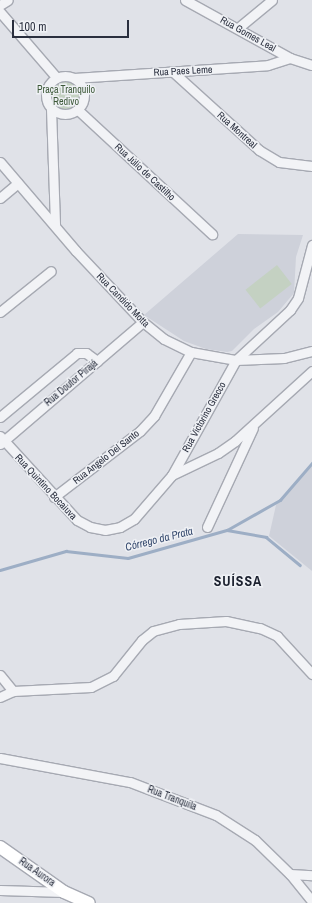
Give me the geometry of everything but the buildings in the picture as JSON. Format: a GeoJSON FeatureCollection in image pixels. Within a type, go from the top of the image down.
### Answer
{"type":"FeatureCollection","features":[{"type":"Feature","properties":{"kind":"street"},"geometry":{"type":"LineString","coordinates":[[0,4],[8,0]]}},
{"type":"Feature","properties":{"kind":"street","name":"Rua Gomes Leal"},"geometry":{"type":"LineString","coordinates":[[185,0],[290,58],[312,65]]}},
{"type":"Feature","properties":{"kind":"street"},"geometry":{"type":"LineString","coordinates":[[238,28],[272,0]]}},
{"type":"Feature","properties":{"kind":"street"},"geometry":{"type":"LineString","coordinates":[[0,12],[57,78],[74,78],[84,93],[78,110],[62,115],[51,109]]}},
{"type":"Feature","properties":{"kind":"street","name":"Rua Paes Leme"},"geometry":{"type":"LineString","coordinates":[[74,78],[268,65],[290,58]]}},
{"type":"Feature","properties":{"kind":"street","name":"Rua Montreal"},"geometry":{"type":"LineString","coordinates":[[172,72],[263,154],[279,162],[312,166]]}},
{"type":"Feature","properties":{"kind":"street"},"geometry":{"type":"LineString","coordinates":[[55,226],[51,109],[46,92],[57,78]]}},
{"type":"Feature","properties":{"kind":"street","name":"Rua Júlio de Castilho"},"geometry":{"type":"LineString","coordinates":[[78,110],[212,234]]}},
{"type":"Feature","properties":{"kind":"street","name":"Rua Candido Motta"},"geometry":{"type":"LineString","coordinates":[[0,162],[55,226],[143,322],[164,339],[191,352],[236,360],[284,358],[312,351]]}},
{"type":"Feature","properties":{"kind":"street"},"geometry":{"type":"LineString","coordinates":[[0,198],[18,183]]}},
{"type":"Feature","properties":{"kind":"street","name":"Rua Victorino Grecco"},"geometry":{"type":"LineString","coordinates":[[172,475],[236,360],[290,310],[298,298],[312,244]]}},
{"type":"Feature","properties":{"kind":"street"},"geometry":{"type":"LineString","coordinates":[[0,312],[51,271]]}},
{"type":"Feature","properties":{"kind":"street","name":"Rua Doutor Pirajá"},"geometry":{"type":"LineString","coordinates":[[1,440],[143,322]]}},
{"type":"Feature","properties":{"kind":"street","name":"Rua Angelo Del Santo"},"geometry":{"type":"LineString","coordinates":[[54,497],[140,431],[154,416],[191,352]]}},
{"type":"Feature","properties":{"kind":"street"},"geometry":{"type":"LineString","coordinates":[[0,417],[76,353],[86,353],[97,361]]}},
{"type":"Feature","properties":{"kind":"street"},"geometry":{"type":"LineString","coordinates":[[172,475],[218,453],[254,425],[312,371]]}},
{"type":"Feature","properties":{"kind":"street"},"geometry":{"type":"LineString","coordinates":[[207,527],[254,425]]}},
{"type":"Feature","properties":{"kind":"street","name":"Rua Quintino Bocaiuva"},"geometry":{"type":"LineString","coordinates":[[1,440],[77,520],[90,527],[105,530],[120,527],[134,518],[172,475]]}},
{"type":"Feature","properties":{"kind":"street"},"geometry":{"type":"LineString","coordinates":[[0,697],[13,691],[91,687],[113,676],[142,640],[153,631],[179,624],[226,621],[260,628],[276,636],[312,674]]}},
{"type":"Feature","properties":{"kind":"street"},"geometry":{"type":"LineString","coordinates":[[0,675],[13,691]]}},
{"type":"Feature","properties":{"kind":"street","name":"Rua Tranquila"},"geometry":{"type":"LineString","coordinates":[[0,758],[130,782],[182,801],[237,826],[290,874],[312,901]]}},
{"type":"Feature","properties":{"kind":"street","name":"Rua Aurora"},"geometry":{"type":"LineString","coordinates":[[0,847],[70,897],[89,903]]}},
{"type":"Feature","properties":{"kind":"street"},"geometry":{"type":"LineString","coordinates":[[290,874],[312,875]]}},
{"type":"Feature","properties":{"kind":"street"},"geometry":{"type":"LineString","coordinates":[[0,890],[70,897]]}},
{"type":"Feature","properties":{"kind":"shaded area"},"geometry":{"type":"Polygon","coordinates":[[[238,234],[303,235],[296,257],[294,293],[278,312],[254,329],[232,351],[227,352],[206,349],[184,341],[144,315],[238,234]]]}},
{"type":"Feature","properties":{"kind":"shaded area"},"geometry":{"type":"Polygon","coordinates":[[[312,466],[312,571],[269,536],[276,505],[312,466]]]}},
{"type":"Feature","properties":{"kind":"green space","name":"Praça Tranquilo Redivo"},"geometry":{"type":"Polygon","coordinates":[[[65,79],[76,84],[81,95],[76,106],[65,111],[54,106],[49,95],[54,84],[65,79]]]}},
{"type":"Feature","properties":{"kind":"green space"},"geometry":{"type":"Polygon","coordinates":[[[277,265],[292,284],[260,309],[245,290],[277,265]]]}},
{"type":"Feature","properties":{"kind":"waterway","name":"Córrego da Prata"},"geometry":{"type":"LineString","coordinates":[[0,570],[66,551],[128,558],[227,530],[280,500],[312,463]]}},
{"type":"Feature","properties":{"kind":"waterway","name":"Córrego da Prata"},"geometry":{"type":"LineString","coordinates":[[227,530],[266,537],[300,565]]}},
{"type":"Feature","properties":{"kind":"district","name":"SUÍSSA"},"geometry":{"type":"Point","coordinates":[238,581]}}]}
